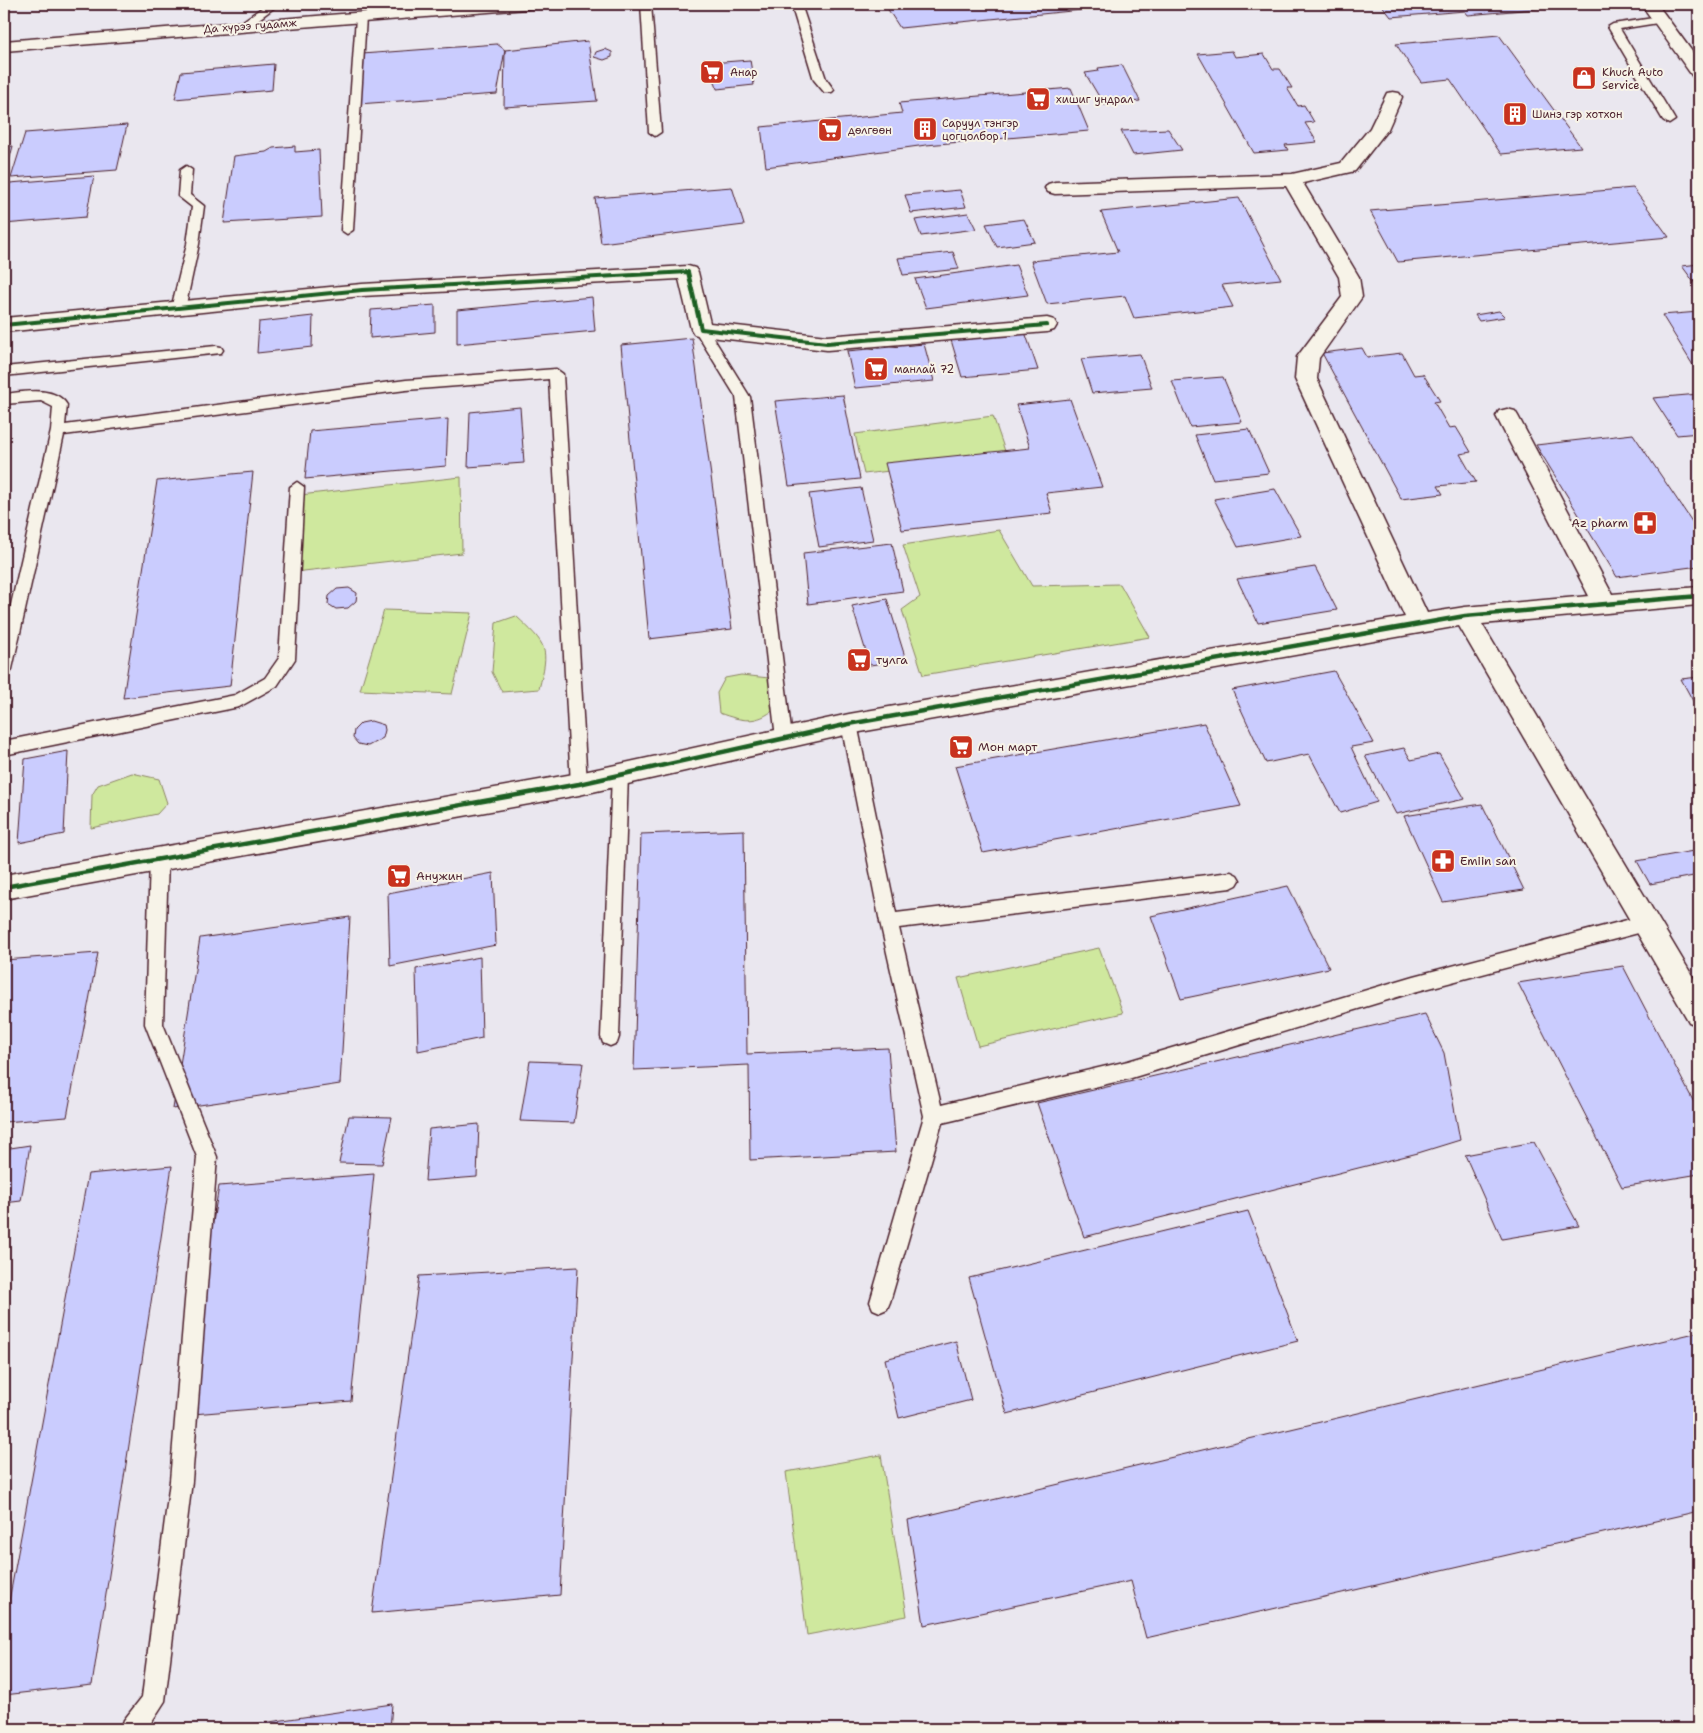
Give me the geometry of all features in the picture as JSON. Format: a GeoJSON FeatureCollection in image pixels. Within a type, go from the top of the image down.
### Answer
{"type":"FeatureCollection","features":[{"type":"Feature","properties":{"kind":"street","name":"Да хүрээ гудамж"},"geometry":{"type":"LineString","coordinates":[[4,46],[526,4]]}},
{"type":"Feature","properties":{"kind":"street"},"geometry":{"type":"LineString","coordinates":[[1649,4],[1699,73]]}},
{"type":"Feature","properties":{"kind":"street"},"geometry":{"type":"LineString","coordinates":[[1055,188],[1292,180],[1348,167],[1379,129],[1393,97]]}},
{"type":"Feature","properties":{"kind":"street"},"geometry":{"type":"LineString","coordinates":[[1292,180],[1349,277],[1352,297],[1308,357],[1306,379],[1420,624]]}},
{"type":"Feature","properties":{"kind":"street"},"geometry":{"type":"LineString","coordinates":[[4,325],[362,290],[688,272],[701,329],[827,343],[1047,325]]}},
{"type":"Feature","properties":{"kind":"street"},"geometry":{"type":"LineString","coordinates":[[1507,416],[1605,604]]}},
{"type":"Feature","properties":{"kind":"street"},"geometry":{"type":"LineString","coordinates":[[4,888],[579,784],[849,724],[1465,616],[1699,596]]}},
{"type":"Feature","properties":{"kind":"street"},"geometry":{"type":"LineString","coordinates":[[1465,616],[1699,1013]]}},
{"type":"Feature","properties":{"kind":"lane"},"geometry":{"type":"LineString","coordinates":[[243,26],[274,4]]}},
{"type":"Feature","properties":{"kind":"lane"},"geometry":{"type":"LineString","coordinates":[[646,4],[655,132]]}},
{"type":"Feature","properties":{"kind":"lane"},"geometry":{"type":"LineString","coordinates":[[796,4],[820,80],[828,90]]}},
{"type":"Feature","properties":{"kind":"lane"},"geometry":{"type":"LineString","coordinates":[[347,230],[362,17]]}},
{"type":"Feature","properties":{"kind":"lane"},"geometry":{"type":"LineString","coordinates":[[1660,20],[1613,27],[1669,120]]}},
{"type":"Feature","properties":{"kind":"lane"},"geometry":{"type":"LineString","coordinates":[[178,309],[193,244],[198,206],[184,196],[186,170]]}},
{"type":"Feature","properties":{"kind":"lane"},"geometry":{"type":"LineString","coordinates":[[701,329],[743,397],[784,738]]}},
{"type":"Feature","properties":{"kind":"lane"},"geometry":{"type":"LineString","coordinates":[[4,372],[216,350]]}},
{"type":"Feature","properties":{"kind":"lane"},"geometry":{"type":"LineString","coordinates":[[58,430],[406,386],[556,374],[579,784]]}},
{"type":"Feature","properties":{"kind":"lane"},"geometry":{"type":"LineString","coordinates":[[4,399],[40,396],[54,398],[60,405],[58,430],[4,668]]}},
{"type":"Feature","properties":{"kind":"lane"},"geometry":{"type":"LineString","coordinates":[[4,748],[239,700],[270,682],[287,659],[297,487]]}},
{"type":"Feature","properties":{"kind":"lane"},"geometry":{"type":"LineString","coordinates":[[849,724],[889,922],[934,1116],[880,1302]]}},
{"type":"Feature","properties":{"kind":"lane"},"geometry":{"type":"LineString","coordinates":[[610,1037],[620,775]]}},
{"type":"Feature","properties":{"kind":"lane"},"geometry":{"type":"LineString","coordinates":[[133,1729],[153,1701],[181,1481],[207,1157],[154,1024],[159,859]]}},
{"type":"Feature","properties":{"kind":"lane"},"geometry":{"type":"LineString","coordinates":[[889,922],[1231,880]]}},
{"type":"Feature","properties":{"kind":"lane"},"geometry":{"type":"LineString","coordinates":[[934,1116],[1128,1070],[1414,984],[1646,923]]}},
{"type":"Feature","properties":{"kind":"green space"},"geometry":{"type":"Polygon","coordinates":[[[993,416],[1007,457],[864,474],[855,434],[993,416]]]}},
{"type":"Feature","properties":{"kind":"green space"},"geometry":{"type":"Polygon","coordinates":[[[461,477],[462,553],[295,572],[300,495],[461,477]]]}},
{"type":"Feature","properties":{"kind":"green space"},"geometry":{"type":"Polygon","coordinates":[[[999,530],[1032,586],[1120,584],[1150,637],[923,675],[902,610],[920,597],[903,545],[999,530]]]}},
{"type":"Feature","properties":{"kind":"green space"},"geometry":{"type":"Polygon","coordinates":[[[384,610],[472,613],[452,694],[360,690],[384,610]]]}},
{"type":"Feature","properties":{"kind":"green space"},"geometry":{"type":"Polygon","coordinates":[[[516,616],[540,641],[545,655],[542,675],[539,689],[502,692],[492,672],[496,623],[516,616]]]}},
{"type":"Feature","properties":{"kind":"green space"},"geometry":{"type":"Polygon","coordinates":[[[741,675],[769,678],[776,708],[762,717],[749,720],[719,713],[717,693],[725,678],[741,675]]]}},
{"type":"Feature","properties":{"kind":"green space"},"geometry":{"type":"Polygon","coordinates":[[[132,773],[159,779],[167,803],[157,814],[91,828],[92,795],[98,785],[132,773]]]}},
{"type":"Feature","properties":{"kind":"green space"},"geometry":{"type":"Polygon","coordinates":[[[1099,948],[1123,1013],[978,1046],[958,978],[1099,948]]]}},
{"type":"Feature","properties":{"kind":"green space"},"geometry":{"type":"Polygon","coordinates":[[[881,1455],[907,1616],[807,1635],[786,1472],[881,1455]]]}},
{"type":"Feature","properties":{"kind":"building"},"geometry":{"type":"Polygon","coordinates":[[[913,4],[1142,4],[900,28],[887,8],[913,4]]]}},
{"type":"Feature","properties":{"kind":"building"},"geometry":{"type":"Polygon","coordinates":[[[1381,4],[1588,4],[1468,15],[1465,11],[1391,17],[1381,4]]]}},
{"type":"Feature","properties":{"kind":"building","name":"Шинэ гэр хотхон"},"geometry":{"type":"Polygon","coordinates":[[[1499,35],[1581,147],[1501,154],[1450,79],[1421,82],[1396,44],[1499,35]]]}},
{"type":"Feature","properties":{"kind":"building"},"geometry":{"type":"Polygon","coordinates":[[[588,41],[597,101],[504,107],[505,50],[588,41]]]}},
{"type":"Feature","properties":{"kind":"building"},"geometry":{"type":"Polygon","coordinates":[[[497,44],[505,50],[497,94],[358,104],[362,54],[497,44]]]}},
{"type":"Feature","properties":{"kind":"building"},"geometry":{"type":"Polygon","coordinates":[[[605,49],[612,52],[612,57],[604,60],[594,57],[596,52],[605,49]]]}},
{"type":"Feature","properties":{"kind":"building"},"geometry":{"type":"Polygon","coordinates":[[[1232,51],[1235,57],[1264,54],[1273,69],[1280,69],[1292,88],[1287,88],[1298,106],[1304,105],[1314,122],[1305,123],[1317,142],[1285,145],[1288,150],[1254,153],[1198,54],[1232,51]]]}},
{"type":"Feature","properties":{"kind":"building"},"geometry":{"type":"Polygon","coordinates":[[[750,60],[754,85],[717,89],[710,63],[750,60]]]}},
{"type":"Feature","properties":{"kind":"building"},"geometry":{"type":"Polygon","coordinates":[[[274,64],[272,90],[175,99],[181,72],[274,64]]]}},
{"type":"Feature","properties":{"kind":"building"},"geometry":{"type":"Polygon","coordinates":[[[1122,65],[1140,101],[1104,105],[1085,73],[1099,71],[1098,68],[1122,65]]]}},
{"type":"Feature","properties":{"kind":"building","name":"Саруул тэнгэр цогцолбор 1"},"geometry":{"type":"Polygon","coordinates":[[[1071,88],[1089,131],[926,145],[766,167],[761,127],[902,113],[899,103],[1071,88]]]}},
{"type":"Feature","properties":{"kind":"building"},"geometry":{"type":"Polygon","coordinates":[[[127,125],[117,170],[11,178],[25,133],[127,125]]]}},
{"type":"Feature","properties":{"kind":"building"},"geometry":{"type":"Polygon","coordinates":[[[1168,129],[1182,150],[1133,155],[1121,131],[1168,129]]]}},
{"type":"Feature","properties":{"kind":"building"},"geometry":{"type":"Polygon","coordinates":[[[13,146],[4,180],[4,147],[13,146]]]}},
{"type":"Feature","properties":{"kind":"building"},"geometry":{"type":"Polygon","coordinates":[[[295,146],[295,152],[319,150],[322,217],[224,223],[234,156],[266,152],[273,148],[295,146]]]}},
{"type":"Feature","properties":{"kind":"building"},"geometry":{"type":"Polygon","coordinates":[[[94,176],[86,217],[4,224],[4,203],[10,183],[94,176]]]}},
{"type":"Feature","properties":{"kind":"building"},"geometry":{"type":"Polygon","coordinates":[[[732,187],[744,225],[601,243],[595,198],[732,187]]]}},
{"type":"Feature","properties":{"kind":"building"},"geometry":{"type":"Polygon","coordinates":[[[1633,188],[1669,237],[1398,262],[1370,211],[1633,188]]]}},
{"type":"Feature","properties":{"kind":"building"},"geometry":{"type":"Polygon","coordinates":[[[960,190],[966,207],[911,213],[905,195],[960,190]]]}},
{"type":"Feature","properties":{"kind":"building"},"geometry":{"type":"Polygon","coordinates":[[[1239,198],[1281,279],[1222,285],[1233,307],[1134,318],[1125,296],[1047,304],[1031,261],[1118,252],[1101,212],[1239,198]]]}},
{"type":"Feature","properties":{"kind":"building"},"geometry":{"type":"Polygon","coordinates":[[[968,213],[976,229],[921,236],[915,220],[968,213]]]}},
{"type":"Feature","properties":{"kind":"building"},"geometry":{"type":"Polygon","coordinates":[[[1024,219],[1035,242],[997,247],[986,224],[1024,219]]]}},
{"type":"Feature","properties":{"kind":"building"},"geometry":{"type":"Polygon","coordinates":[[[953,252],[959,269],[903,275],[898,258],[953,252]]]}},
{"type":"Feature","properties":{"kind":"building"},"geometry":{"type":"Polygon","coordinates":[[[1699,264],[1699,289],[1682,266],[1699,264]]]}},
{"type":"Feature","properties":{"kind":"building"},"geometry":{"type":"Polygon","coordinates":[[[1016,265],[1028,295],[926,308],[915,279],[1016,265]]]}},
{"type":"Feature","properties":{"kind":"building"},"geometry":{"type":"Polygon","coordinates":[[[592,297],[595,331],[457,344],[457,310],[592,297]]]}},
{"type":"Feature","properties":{"kind":"building"},"geometry":{"type":"Polygon","coordinates":[[[435,305],[435,332],[370,338],[371,310],[435,305]]]}},
{"type":"Feature","properties":{"kind":"building"},"geometry":{"type":"Polygon","coordinates":[[[1499,311],[1505,317],[1479,321],[1475,315],[1499,311]]]}},
{"type":"Feature","properties":{"kind":"building"},"geometry":{"type":"Polygon","coordinates":[[[1699,312],[1699,375],[1662,315],[1699,312]]]}},
{"type":"Feature","properties":{"kind":"building"},"geometry":{"type":"Polygon","coordinates":[[[313,316],[312,347],[257,353],[259,322],[313,316]]]}},
{"type":"Feature","properties":{"kind":"building"},"geometry":{"type":"Polygon","coordinates":[[[1025,332],[1038,370],[962,377],[951,340],[1025,332]]]}},
{"type":"Feature","properties":{"kind":"building"},"geometry":{"type":"Polygon","coordinates":[[[692,338],[732,629],[649,639],[621,345],[692,338]]]}},
{"type":"Feature","properties":{"kind":"building"},"geometry":{"type":"Polygon","coordinates":[[[924,344],[934,381],[855,388],[847,351],[924,344]]]}},
{"type":"Feature","properties":{"kind":"building"},"geometry":{"type":"Polygon","coordinates":[[[1362,348],[1367,357],[1402,353],[1414,375],[1423,374],[1440,401],[1434,402],[1449,428],[1456,427],[1471,452],[1460,454],[1476,482],[1438,486],[1443,494],[1401,499],[1322,353],[1362,348]]]}},
{"type":"Feature","properties":{"kind":"building"},"geometry":{"type":"Polygon","coordinates":[[[1140,354],[1152,388],[1092,393],[1081,359],[1140,354]]]}},
{"type":"Feature","properties":{"kind":"building"},"geometry":{"type":"Polygon","coordinates":[[[1223,377],[1242,422],[1190,427],[1172,381],[1223,377]]]}},
{"type":"Feature","properties":{"kind":"building"},"geometry":{"type":"Polygon","coordinates":[[[1699,394],[1699,433],[1677,435],[1653,398],[1699,394]]]}},
{"type":"Feature","properties":{"kind":"building"},"geometry":{"type":"Polygon","coordinates":[[[843,395],[860,479],[789,486],[775,401],[843,395]]]}},
{"type":"Feature","properties":{"kind":"building"},"geometry":{"type":"Polygon","coordinates":[[[1070,399],[1102,487],[1046,493],[1052,513],[902,530],[885,463],[1030,448],[1016,405],[1070,399]]]}},
{"type":"Feature","properties":{"kind":"building"},"geometry":{"type":"Polygon","coordinates":[[[520,407],[524,463],[468,467],[470,412],[520,407]]]}},
{"type":"Feature","properties":{"kind":"building"},"geometry":{"type":"Polygon","coordinates":[[[448,419],[446,466],[305,479],[310,431],[448,419]]]}},
{"type":"Feature","properties":{"kind":"building"},"geometry":{"type":"Polygon","coordinates":[[[1249,429],[1269,473],[1213,479],[1195,435],[1249,429]]]}},
{"type":"Feature","properties":{"kind":"building"},"geometry":{"type":"Polygon","coordinates":[[[1633,434],[1699,532],[1699,566],[1617,577],[1536,445],[1633,434]]]}},
{"type":"Feature","properties":{"kind":"building"},"geometry":{"type":"Polygon","coordinates":[[[253,472],[230,686],[123,698],[157,481],[253,472]]]}},
{"type":"Feature","properties":{"kind":"building"},"geometry":{"type":"Polygon","coordinates":[[[861,488],[873,540],[819,547],[809,494],[861,488]]]}},
{"type":"Feature","properties":{"kind":"building"},"geometry":{"type":"Polygon","coordinates":[[[1275,489],[1301,536],[1238,547],[1214,499],[1275,489]]]}},
{"type":"Feature","properties":{"kind":"building"},"geometry":{"type":"Polygon","coordinates":[[[892,543],[903,591],[808,604],[803,553],[892,543]]]}},
{"type":"Feature","properties":{"kind":"building"},"geometry":{"type":"Polygon","coordinates":[[[1315,567],[1337,610],[1258,623],[1237,579],[1315,567]]]}},
{"type":"Feature","properties":{"kind":"building"},"geometry":{"type":"Polygon","coordinates":[[[349,588],[357,593],[356,601],[348,608],[336,609],[328,604],[329,596],[337,589],[349,588]]]}},
{"type":"Feature","properties":{"kind":"building"},"geometry":{"type":"Polygon","coordinates":[[[887,599],[906,660],[870,665],[852,606],[887,599]]]}},
{"type":"Feature","properties":{"kind":"building"},"geometry":{"type":"Polygon","coordinates":[[[1334,671],[1374,743],[1351,747],[1377,802],[1340,813],[1309,754],[1266,763],[1232,690],[1334,671]]]}},
{"type":"Feature","properties":{"kind":"building"},"geometry":{"type":"Polygon","coordinates":[[[1699,677],[1699,712],[1681,679],[1699,677]]]}},
{"type":"Feature","properties":{"kind":"building"},"geometry":{"type":"Polygon","coordinates":[[[371,721],[384,725],[383,738],[368,746],[358,744],[353,738],[354,730],[361,723],[371,721]]]}},
{"type":"Feature","properties":{"kind":"building"},"geometry":{"type":"Polygon","coordinates":[[[1204,723],[1241,806],[983,853],[955,766],[1204,723]]]}},
{"type":"Feature","properties":{"kind":"building"},"geometry":{"type":"Polygon","coordinates":[[[1404,748],[1411,760],[1439,754],[1465,799],[1396,814],[1365,756],[1404,748]]]}},
{"type":"Feature","properties":{"kind":"building"},"geometry":{"type":"Polygon","coordinates":[[[68,751],[64,834],[19,843],[25,759],[68,751]]]}},
{"type":"Feature","properties":{"kind":"building"},"geometry":{"type":"Polygon","coordinates":[[[1482,804],[1524,890],[1443,902],[1404,816],[1482,804]]]}},
{"type":"Feature","properties":{"kind":"building"},"geometry":{"type":"Polygon","coordinates":[[[744,830],[747,1054],[888,1048],[896,1152],[750,1160],[749,1065],[634,1070],[641,834],[744,830]]]}},
{"type":"Feature","properties":{"kind":"building"},"geometry":{"type":"Polygon","coordinates":[[[1699,850],[1699,875],[1650,884],[1637,861],[1699,850]]]}},
{"type":"Feature","properties":{"kind":"building"},"geometry":{"type":"Polygon","coordinates":[[[493,873],[496,945],[390,966],[388,893],[493,873]]]}},
{"type":"Feature","properties":{"kind":"building"},"geometry":{"type":"Polygon","coordinates":[[[1288,886],[1329,968],[1181,999],[1151,916],[1288,886]]]}},
{"type":"Feature","properties":{"kind":"building"},"geometry":{"type":"Polygon","coordinates":[[[350,917],[340,1084],[173,1109],[200,938],[350,917]]]}},
{"type":"Feature","properties":{"kind":"building"},"geometry":{"type":"Polygon","coordinates":[[[98,953],[67,1117],[4,1122],[4,960],[98,953]]]}},
{"type":"Feature","properties":{"kind":"building"},"geometry":{"type":"Polygon","coordinates":[[[480,957],[482,1038],[418,1051],[416,969],[480,957]]]}},
{"type":"Feature","properties":{"kind":"building"},"geometry":{"type":"Polygon","coordinates":[[[1623,966],[1699,1112],[1699,1174],[1622,1187],[1518,983],[1623,966]]]}},
{"type":"Feature","properties":{"kind":"building"},"geometry":{"type":"Polygon","coordinates":[[[1425,1014],[1444,1053],[1460,1140],[1418,1153],[1084,1237],[1037,1103],[1425,1014]]]}},
{"type":"Feature","properties":{"kind":"building"},"geometry":{"type":"Polygon","coordinates":[[[530,1061],[583,1063],[574,1123],[520,1121],[530,1061]]]}},
{"type":"Feature","properties":{"kind":"building"},"geometry":{"type":"Polygon","coordinates":[[[349,1116],[392,1117],[382,1164],[339,1163],[349,1116]]]}},
{"type":"Feature","properties":{"kind":"building"},"geometry":{"type":"Polygon","coordinates":[[[479,1124],[477,1177],[425,1181],[429,1129],[479,1124]]]}},
{"type":"Feature","properties":{"kind":"building"},"geometry":{"type":"Polygon","coordinates":[[[1534,1142],[1579,1226],[1502,1239],[1465,1155],[1534,1142]]]}},
{"type":"Feature","properties":{"kind":"building"},"geometry":{"type":"Polygon","coordinates":[[[30,1145],[21,1201],[4,1203],[4,1149],[30,1145]]]}},
{"type":"Feature","properties":{"kind":"building"},"geometry":{"type":"Polygon","coordinates":[[[172,1166],[92,1685],[4,1695],[4,1628],[88,1174],[172,1166]]]}},
{"type":"Feature","properties":{"kind":"building"},"geometry":{"type":"Polygon","coordinates":[[[374,1174],[351,1401],[181,1415],[219,1186],[374,1174]]]}},
{"type":"Feature","properties":{"kind":"building"},"geometry":{"type":"Polygon","coordinates":[[[1248,1211],[1298,1341],[1007,1414],[969,1278],[1248,1211]]]}},
{"type":"Feature","properties":{"kind":"building"},"geometry":{"type":"Polygon","coordinates":[[[578,1267],[560,1595],[372,1613],[419,1276],[578,1267]]]}},
{"type":"Feature","properties":{"kind":"building"},"geometry":{"type":"Polygon","coordinates":[[[1699,1332],[1699,1511],[1146,1638],[1131,1581],[924,1625],[908,1520],[1699,1332]]]}},
{"type":"Feature","properties":{"kind":"building"},"geometry":{"type":"Polygon","coordinates":[[[956,1341],[971,1400],[899,1418],[885,1359],[956,1341]]]}},
{"type":"Feature","properties":{"kind":"building"},"geometry":{"type":"Polygon","coordinates":[[[392,1704],[390,1729],[241,1729],[242,1726],[392,1704]]]}},
{"type":"Feature","properties":{"kind":"cycle path"},"geometry":{"type":"LineString","coordinates":[[4,325],[362,290],[688,272],[701,329],[827,343],[1047,325]]}},
{"type":"Feature","properties":{"kind":"cycle path"},"geometry":{"type":"LineString","coordinates":[[4,887],[579,784],[849,724],[1465,616],[1699,596]]}},
{"type":"Feature","properties":{"kind":"place","name":"Анар"},"geometry":{"type":"Point","coordinates":[712,72]}},
{"type":"Feature","properties":{"kind":"place","name":"Khuch Auto Service"},"geometry":{"type":"Point","coordinates":[1584,78]}},
{"type":"Feature","properties":{"kind":"place","name":"хишиг ундрал"},"geometry":{"type":"Point","coordinates":[1038,99]}},
{"type":"Feature","properties":{"kind":"place","name":"Шинэ гэр хотхон"},"geometry":{"type":"Point","coordinates":[1515,114]}},
{"type":"Feature","properties":{"kind":"place","name":"Саруул тэнгэр цогцолбор 1"},"geometry":{"type":"Point","coordinates":[925,129]}},
{"type":"Feature","properties":{"kind":"place","name":"дөлгөөн"},"geometry":{"type":"Point","coordinates":[830,130]}},
{"type":"Feature","properties":{"kind":"place","name":"манлай 72"},"geometry":{"type":"Point","coordinates":[876,369]}},
{"type":"Feature","properties":{"kind":"place","name":"Az pharm"},"geometry":{"type":"Point","coordinates":[1645,523]}},
{"type":"Feature","properties":{"kind":"place","name":"тулга"},"geometry":{"type":"Point","coordinates":[859,660]}},
{"type":"Feature","properties":{"kind":"place","name":"Мон март"},"geometry":{"type":"Point","coordinates":[961,747]}},
{"type":"Feature","properties":{"kind":"place","name":"Emiin san"},"geometry":{"type":"Point","coordinates":[1443,861]}},
{"type":"Feature","properties":{"kind":"place","name":"Анужин"},"geometry":{"type":"Point","coordinates":[399,876]}}]}
